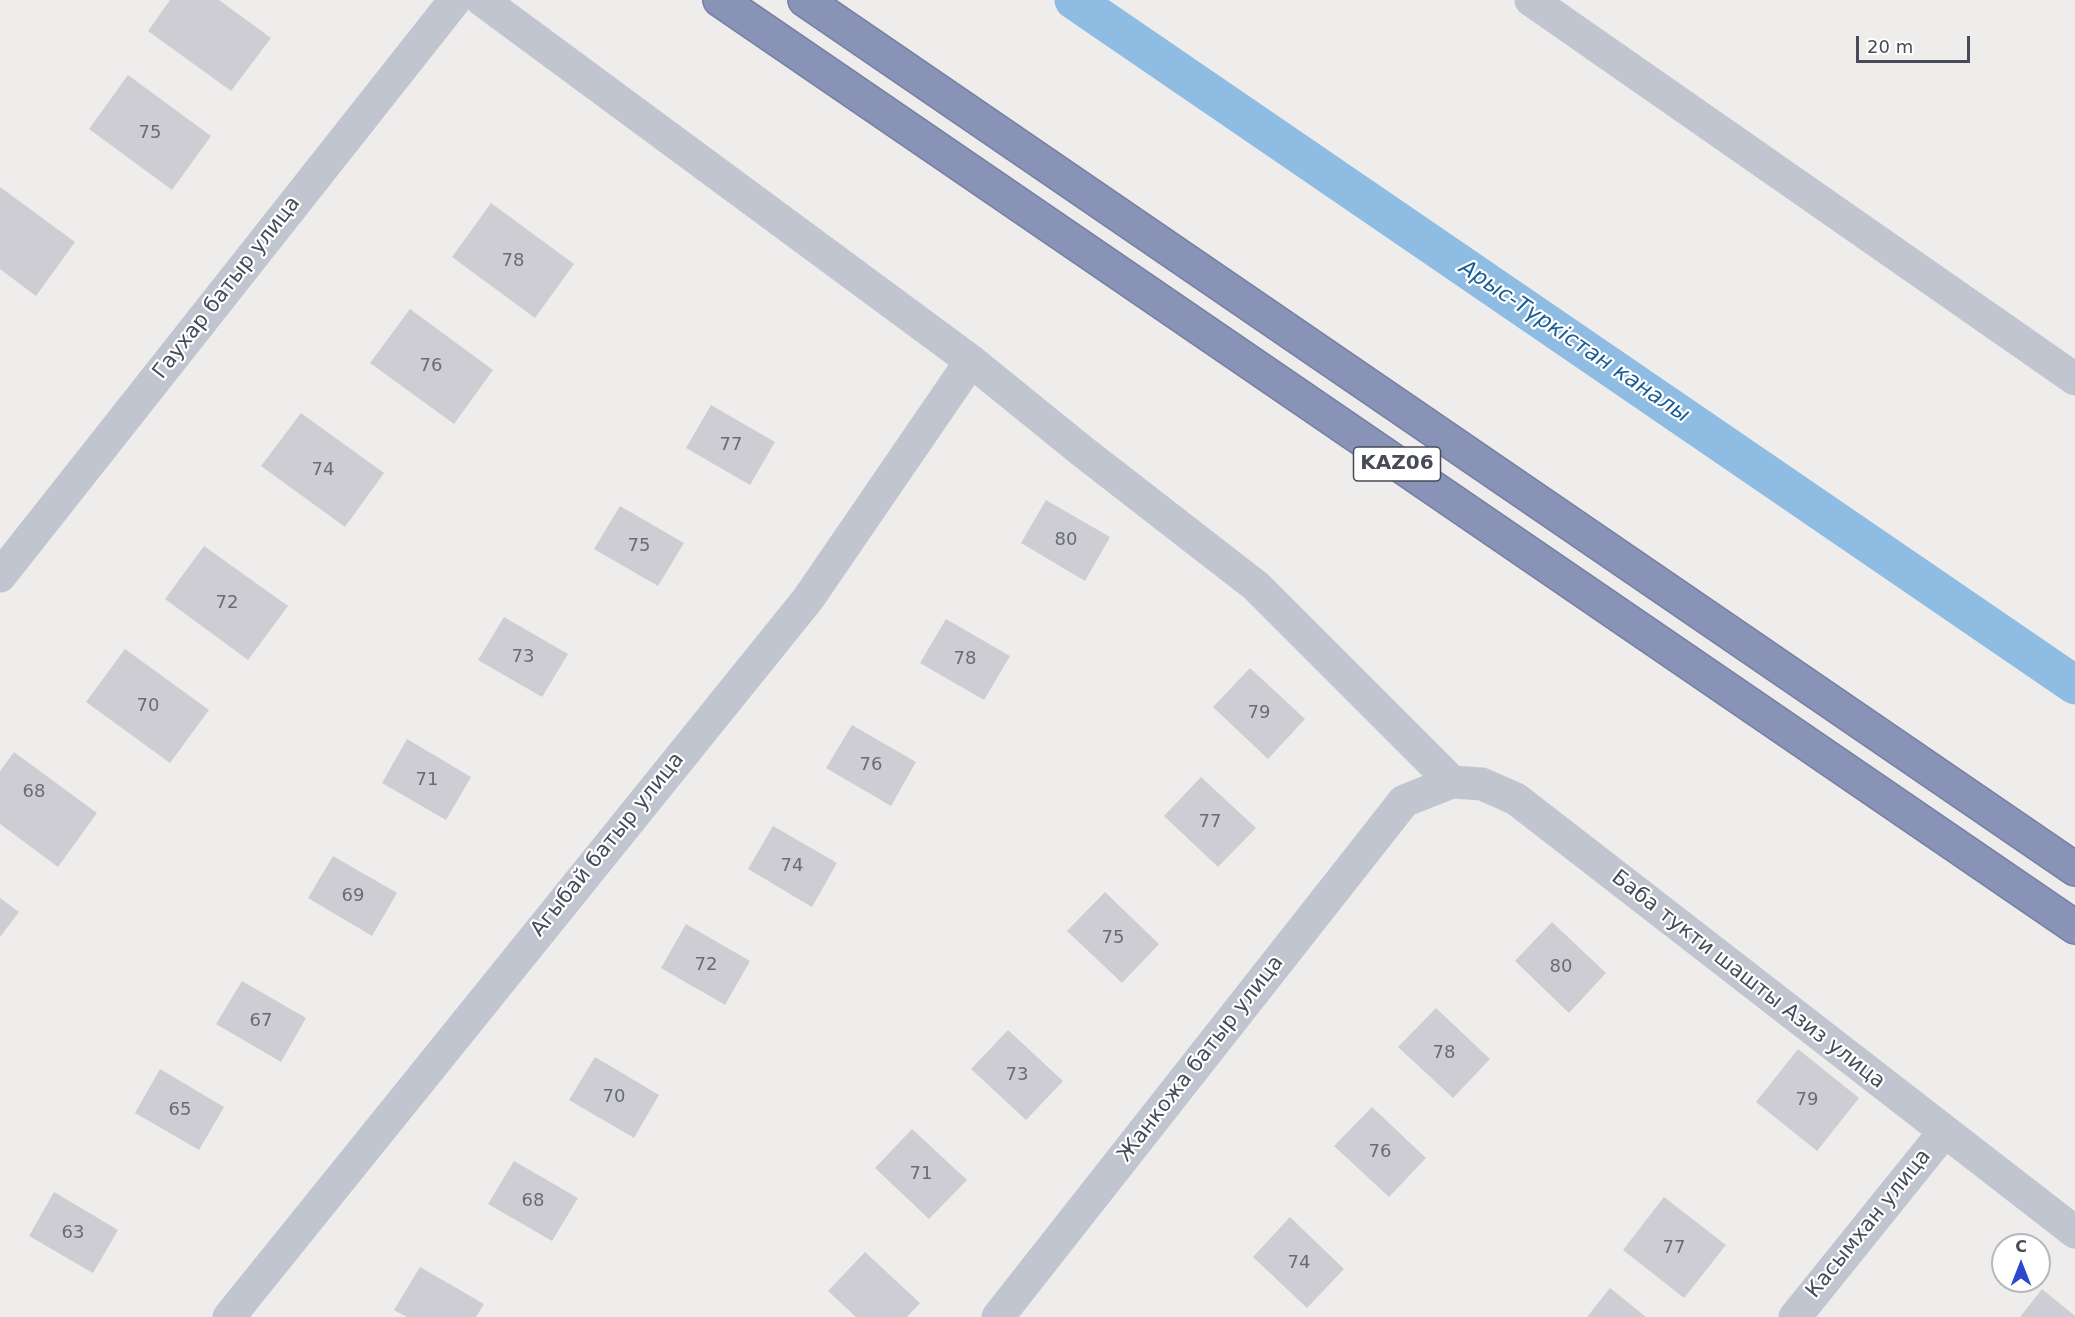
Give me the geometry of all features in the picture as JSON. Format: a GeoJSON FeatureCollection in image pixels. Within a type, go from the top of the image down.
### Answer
{"type":"FeatureCollection","features":[{"type":"Feature","properties":{"kind":"highway","name":"KАZ06"},"geometry":{"type":"LineString","coordinates":[[720,0],[2075,927]]}},
{"type":"Feature","properties":{"kind":"highway","name":"KАZ06"},"geometry":{"type":"LineString","coordinates":[[805,0],[2075,869]]}},
{"type":"Feature","properties":{"kind":"street","name":"Гаухар батыр улица"},"geometry":{"type":"LineString","coordinates":[[0,576],[455,0]]}},
{"type":"Feature","properties":{"kind":"street"},"geometry":{"type":"LineString","coordinates":[[482,0],[971,361],[1082,451],[1256,586],[1452,782]]}},
{"type":"Feature","properties":{"kind":"street"},"geometry":{"type":"LineString","coordinates":[[1531,0],[2075,379]]}},
{"type":"Feature","properties":{"kind":"street","name":"Агыбай батыр улица"},"geometry":{"type":"LineString","coordinates":[[229,1317],[808,599],[971,361]]}},
{"type":"Feature","properties":{"kind":"street","name":"Баба тукти шашты Азиз улица"},"geometry":{"type":"LineString","coordinates":[[1404,801],[1452,782],[1482,784],[1516,799],[2075,1232]]}},
{"type":"Feature","properties":{"kind":"street","name":"Жанкожа батыр улица"},"geometry":{"type":"LineString","coordinates":[[998,1317],[1404,801]]}},
{"type":"Feature","properties":{"kind":"street","name":"Касымхан улица"},"geometry":{"type":"LineString","coordinates":[[1795,1317],[1944,1132]]}},
{"type":"Feature","properties":{"kind":"building"},"geometry":{"type":"Polygon","coordinates":[[[170,0],[219,0],[271,38],[231,91],[148,31],[170,0]]]}},
{"type":"Feature","properties":{"kind":"building"},"geometry":{"type":"Polygon","coordinates":[[[128,75],[211,136],[172,190],[89,129],[128,75]]]}},
{"type":"Feature","properties":{"kind":"building"},"geometry":{"type":"Polygon","coordinates":[[[0,187],[75,242],[36,296],[0,269],[0,187]]]}},
{"type":"Feature","properties":{"kind":"building"},"geometry":{"type":"Polygon","coordinates":[[[491,203],[574,264],[535,318],[452,257],[491,203]]]}},
{"type":"Feature","properties":{"kind":"building"},"geometry":{"type":"Polygon","coordinates":[[[410,309],[493,370],[454,424],[370,363],[410,309]]]}},
{"type":"Feature","properties":{"kind":"building"},"geometry":{"type":"Polygon","coordinates":[[[711,405],[775,442],[750,485],[686,448],[711,405]]]}},
{"type":"Feature","properties":{"kind":"building"},"geometry":{"type":"Polygon","coordinates":[[[301,413],[384,473],[345,527],[261,466],[301,413]]]}},
{"type":"Feature","properties":{"kind":"building"},"geometry":{"type":"Polygon","coordinates":[[[1046,500],[1110,537],[1085,581],[1021,543],[1046,500]]]}},
{"type":"Feature","properties":{"kind":"building"},"geometry":{"type":"Polygon","coordinates":[[[620,506],[684,543],[658,586],[594,549],[620,506]]]}},
{"type":"Feature","properties":{"kind":"building"},"geometry":{"type":"Polygon","coordinates":[[[204,546],[288,606],[248,660],[165,599],[204,546]]]}},
{"type":"Feature","properties":{"kind":"building"},"geometry":{"type":"Polygon","coordinates":[[[504,617],[568,654],[542,697],[478,660],[504,617]]]}},
{"type":"Feature","properties":{"kind":"building"},"geometry":{"type":"Polygon","coordinates":[[[946,619],[1010,656],[984,700],[920,663],[946,619]]]}},
{"type":"Feature","properties":{"kind":"building"},"geometry":{"type":"Polygon","coordinates":[[[125,649],[209,710],[170,763],[86,702],[125,649]]]}},
{"type":"Feature","properties":{"kind":"building"},"geometry":{"type":"Polygon","coordinates":[[[1250,668],[1305,719],[1268,759],[1213,707],[1250,668]]]}},
{"type":"Feature","properties":{"kind":"building"},"geometry":{"type":"Polygon","coordinates":[[[852,725],[916,762],[891,806],[826,768],[852,725]]]}},
{"type":"Feature","properties":{"kind":"building"},"geometry":{"type":"Polygon","coordinates":[[[407,739],[471,777],[446,820],[382,783],[407,739]]]}},
{"type":"Feature","properties":{"kind":"building"},"geometry":{"type":"Polygon","coordinates":[[[14,752],[97,813],[58,867],[0,824],[0,771],[14,752]]]}},
{"type":"Feature","properties":{"kind":"building"},"geometry":{"type":"Polygon","coordinates":[[[1201,777],[1256,828],[1218,867],[1164,816],[1201,777]]]}},
{"type":"Feature","properties":{"kind":"building"},"geometry":{"type":"Polygon","coordinates":[[[773,826],[837,863],[812,907],[748,869],[773,826]]]}},
{"type":"Feature","properties":{"kind":"building"},"geometry":{"type":"Polygon","coordinates":[[[333,856],[397,893],[372,936],[308,898],[333,856]]]}},
{"type":"Feature","properties":{"kind":"building"},"geometry":{"type":"Polygon","coordinates":[[[1105,892],[1159,944],[1122,983],[1067,931],[1105,892]]]}},
{"type":"Feature","properties":{"kind":"building"},"geometry":{"type":"Polygon","coordinates":[[[0,898],[19,912],[0,937],[0,898]]]}},
{"type":"Feature","properties":{"kind":"building"},"geometry":{"type":"Polygon","coordinates":[[[1552,922],[1606,973],[1569,1013],[1515,961],[1552,922]]]}},
{"type":"Feature","properties":{"kind":"building"},"geometry":{"type":"Polygon","coordinates":[[[686,924],[750,961],[725,1005],[661,968],[686,924]]]}},
{"type":"Feature","properties":{"kind":"building"},"geometry":{"type":"Polygon","coordinates":[[[242,981],[306,1018],[281,1062],[216,1024],[242,981]]]}},
{"type":"Feature","properties":{"kind":"building"},"geometry":{"type":"Polygon","coordinates":[[[1436,1008],[1490,1059],[1453,1098],[1398,1047],[1436,1008]]]}},
{"type":"Feature","properties":{"kind":"building"},"geometry":{"type":"Polygon","coordinates":[[[1008,1030],[1063,1081],[1026,1120],[971,1069],[1008,1030]]]}},
{"type":"Feature","properties":{"kind":"building"},"geometry":{"type":"Polygon","coordinates":[[[1798,1049],[1859,1098],[1817,1151],[1756,1102],[1798,1049]]]}},
{"type":"Feature","properties":{"kind":"building"},"geometry":{"type":"Polygon","coordinates":[[[595,1057],[659,1095],[634,1138],[569,1100],[595,1057]]]}},
{"type":"Feature","properties":{"kind":"building"},"geometry":{"type":"Polygon","coordinates":[[[160,1069],[224,1107],[199,1150],[135,1113],[160,1069]]]}},
{"type":"Feature","properties":{"kind":"building"},"geometry":{"type":"Polygon","coordinates":[[[1372,1107],[1426,1158],[1389,1197],[1334,1146],[1372,1107]]]}},
{"type":"Feature","properties":{"kind":"building"},"geometry":{"type":"Polygon","coordinates":[[[912,1129],[967,1180],[929,1219],[875,1168],[912,1129]]]}},
{"type":"Feature","properties":{"kind":"building"},"geometry":{"type":"Polygon","coordinates":[[[514,1161],[578,1198],[552,1241],[488,1204],[514,1161]]]}},
{"type":"Feature","properties":{"kind":"building"},"geometry":{"type":"Polygon","coordinates":[[[54,1192],[118,1230],[93,1273],[29,1236],[54,1192]]]}},
{"type":"Feature","properties":{"kind":"building"},"geometry":{"type":"Polygon","coordinates":[[[1664,1197],[1726,1245],[1684,1298],[1623,1250],[1664,1197]]]}},
{"type":"Feature","properties":{"kind":"building"},"geometry":{"type":"Polygon","coordinates":[[[1290,1217],[1344,1269],[1307,1308],[1253,1257],[1290,1217]]]}},
{"type":"Feature","properties":{"kind":"building"},"geometry":{"type":"Polygon","coordinates":[[[865,1252],[920,1303],[907,1317],[856,1317],[828,1291],[865,1252]]]}},
{"type":"Feature","properties":{"kind":"building"},"geometry":{"type":"Polygon","coordinates":[[[420,1267],[484,1304],[476,1317],[407,1317],[394,1310],[420,1267]]]}},
{"type":"Feature","properties":{"kind":"building"},"geometry":{"type":"Polygon","coordinates":[[[1610,1288],[1646,1317],[1587,1317],[1610,1288]]]}},
{"type":"Feature","properties":{"kind":"building"},"geometry":{"type":"Polygon","coordinates":[[[2039,1293],[2047,1293],[2075,1316],[2075,1317],[2020,1317],[2039,1293]]]}},
{"type":"Feature","properties":{"kind":"waterway","name":"Арыс-Түркістан каналы"},"geometry":{"type":"LineString","coordinates":[[1074,0],[2075,685]]}}]}
